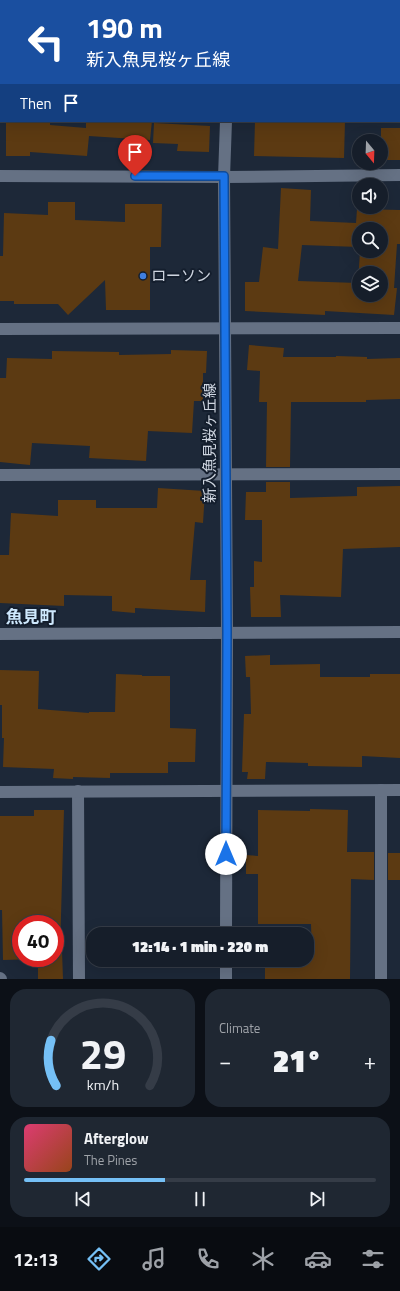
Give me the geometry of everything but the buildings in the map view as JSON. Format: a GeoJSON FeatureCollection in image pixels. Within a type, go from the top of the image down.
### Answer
{"type":"FeatureCollection","features":[{"type":"Feature","properties":{"kind":"street","name":"新入魚見桜ヶ丘線"},"geometry":{"type":"LineString","coordinates":[[226,122],[224,176],[227,632],[226,927]]}},
{"type":"Feature","properties":{"kind":"street"},"geometry":{"type":"LineString","coordinates":[[0,176],[400,175]]}},
{"type":"Feature","properties":{"kind":"street"},"geometry":{"type":"LineString","coordinates":[[0,329],[400,328]]}},
{"type":"Feature","properties":{"kind":"street"},"geometry":{"type":"LineString","coordinates":[[0,475],[400,474]]}},
{"type":"Feature","properties":{"kind":"street"},"geometry":{"type":"LineString","coordinates":[[0,634],[400,632]]}},
{"type":"Feature","properties":{"kind":"street"},"geometry":{"type":"LineString","coordinates":[[381,790],[381,979]]}},
{"type":"Feature","properties":{"kind":"street"},"geometry":{"type":"LineString","coordinates":[[0,792],[400,790]]}},
{"type":"Feature","properties":{"kind":"street"},"geometry":{"type":"LineString","coordinates":[[78,792],[78,979]]}},
{"type":"Feature","properties":{"kind":"street"},"geometry":{"type":"LineString","coordinates":[[226,967],[226,979]]}},
{"type":"Feature","properties":{"kind":"place","name":"ローソン"},"geometry":{"type":"Point","coordinates":[143,276]}},
{"type":"Feature","properties":{"kind":"district","name":"魚見町"},"geometry":{"type":"Point","coordinates":[31,617]}},
{"type":"Feature","properties":{"kind":"route"},"geometry":{"type":"LineString","coordinates":[[135,176],[224,176],[227,632],[226,854]]}}]}
